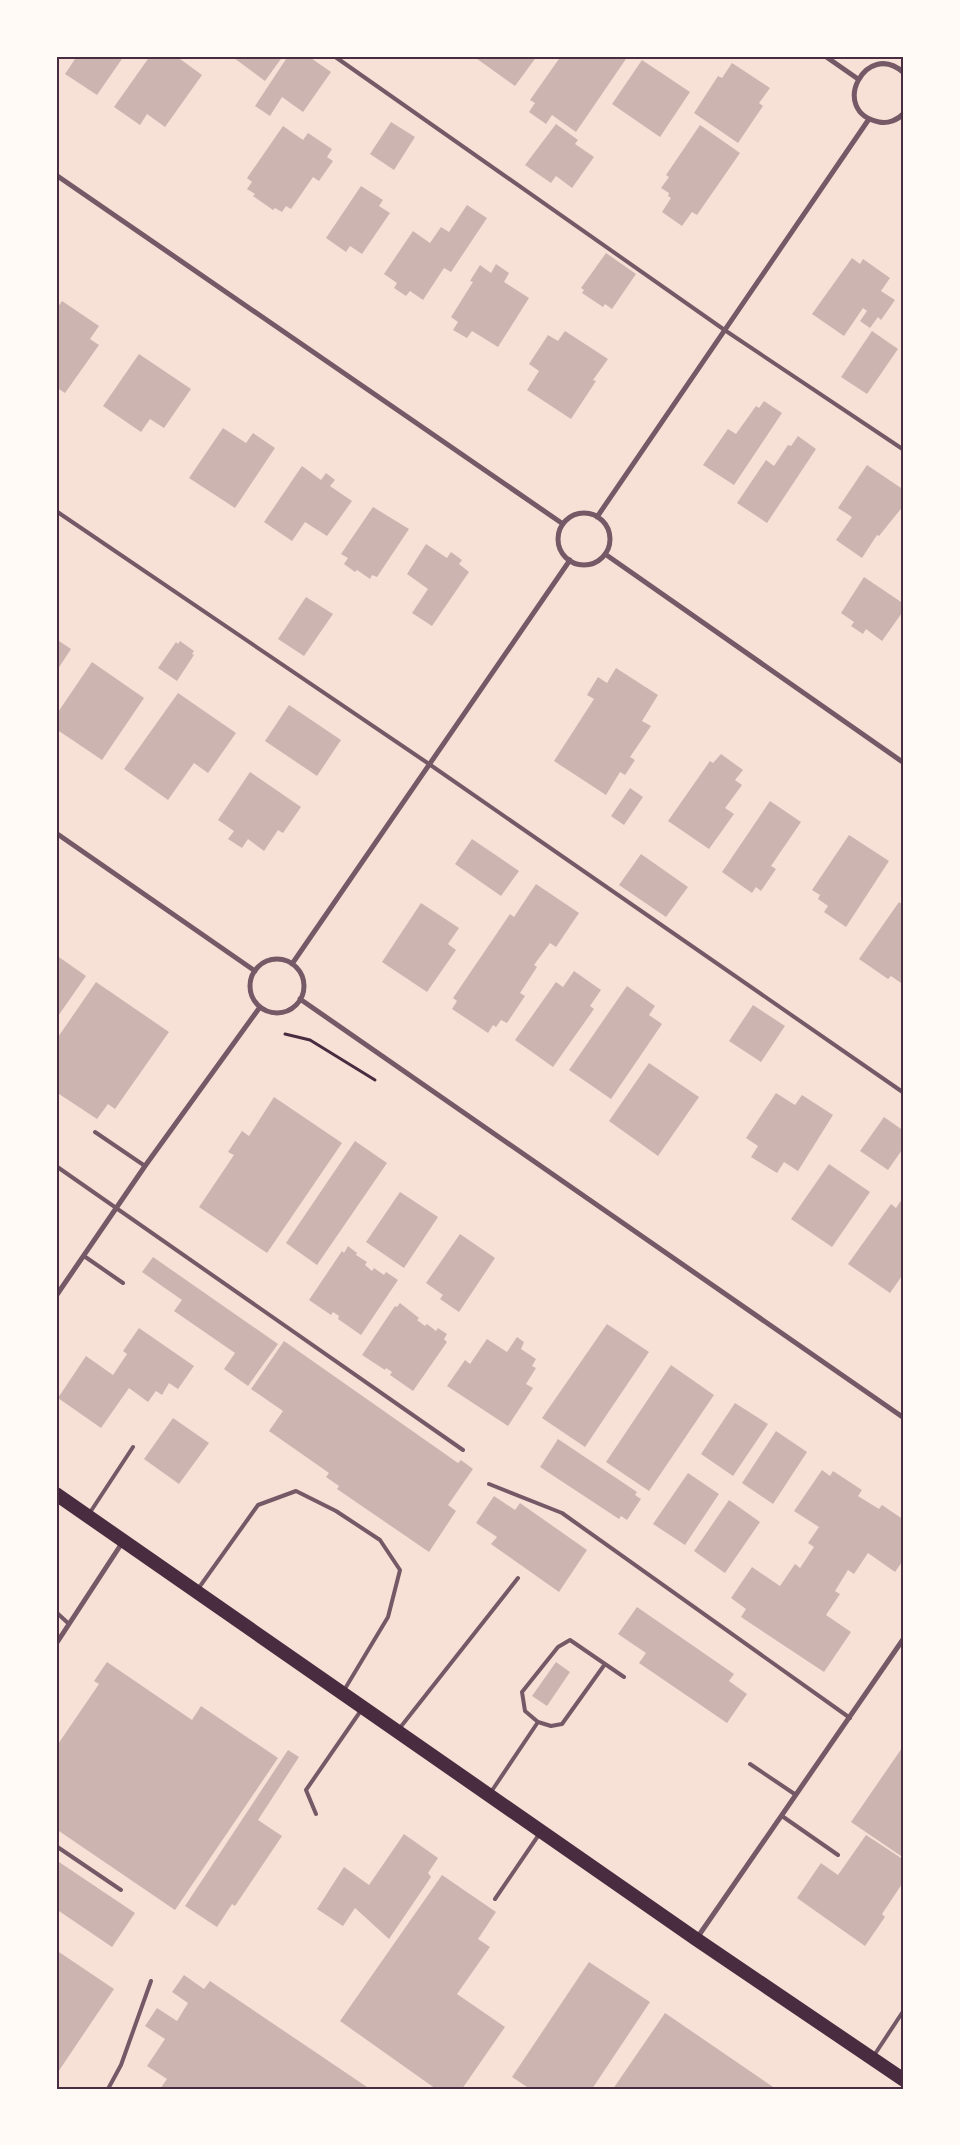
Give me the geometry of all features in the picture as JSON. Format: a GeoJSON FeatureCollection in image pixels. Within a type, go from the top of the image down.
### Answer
{"type":"FeatureCollection","features":[{"type":"Feature","properties":{"kind":"highway"},"geometry":{"type":"LineString","coordinates":[[56,1494],[696,1939],[904,2080]]}},
{"type":"Feature","properties":{"kind":"street"},"geometry":{"type":"LineString","coordinates":[[825,56],[858,79]]}},
{"type":"Feature","properties":{"kind":"street"},"geometry":{"type":"LineString","coordinates":[[903,71],[890,66],[873,66],[864,71],[858,79],[854,88],[854,98],[857,108],[869,118],[882,123],[892,121],[904,113]]}},
{"type":"Feature","properties":{"kind":"street"},"geometry":{"type":"LineString","coordinates":[[597,517],[726,331],[869,118]]}},
{"type":"Feature","properties":{"kind":"street"},"geometry":{"type":"LineString","coordinates":[[56,175],[563,524]]}},
{"type":"Feature","properties":{"kind":"street"},"geometry":{"type":"LineString","coordinates":[[582,514],[597,517],[604,523],[609,538],[605,554],[591,564],[582,565],[570,560],[561,551],[558,543],[563,524],[574,515],[582,514]]}},
{"type":"Feature","properties":{"kind":"street"},"geometry":{"type":"LineString","coordinates":[[605,554],[904,763]]}},
{"type":"Feature","properties":{"kind":"street"},"geometry":{"type":"LineString","coordinates":[[292,964],[570,560]]}},
{"type":"Feature","properties":{"kind":"street"},"geometry":{"type":"LineString","coordinates":[[56,834],[255,971]]}},
{"type":"Feature","properties":{"kind":"street"},"geometry":{"type":"LineString","coordinates":[[275,960],[284,960],[292,964],[299,970],[303,979],[300,999],[284,1012],[275,1013],[260,1007],[251,993],[250,983],[255,971],[266,962],[275,960]]}},
{"type":"Feature","properties":{"kind":"street"},"geometry":{"type":"LineString","coordinates":[[300,999],[904,1418]]}},
{"type":"Feature","properties":{"kind":"street"},"geometry":{"type":"LineString","coordinates":[[56,1296],[145,1166],[260,1007]]}},
{"type":"Feature","properties":{"kind":"street"},"geometry":{"type":"LineString","coordinates":[[56,1644],[124,1540]]}},
{"type":"Feature","properties":{"kind":"street"},"geometry":{"type":"LineString","coordinates":[[696,1939],[904,1638]]}},
{"type":"Feature","properties":{"kind":"lane"},"geometry":{"type":"LineString","coordinates":[[334,56],[726,331],[904,450]]}},
{"type":"Feature","properties":{"kind":"lane"},"geometry":{"type":"LineString","coordinates":[[56,511],[429,764],[904,1093]]}},
{"type":"Feature","properties":{"kind":"lane"},"geometry":{"type":"LineString","coordinates":[[95,1132],[145,1166]]}},
{"type":"Feature","properties":{"kind":"lane"},"geometry":{"type":"LineString","coordinates":[[56,1166],[463,1450]]}},
{"type":"Feature","properties":{"kind":"lane"},"geometry":{"type":"LineString","coordinates":[[84,1256],[123,1283]]}},
{"type":"Feature","properties":{"kind":"lane"},"geometry":{"type":"LineString","coordinates":[[88,1516],[133,1447]]}},
{"type":"Feature","properties":{"kind":"lane"},"geometry":{"type":"LineString","coordinates":[[489,1484],[562,1513],[850,1718]]}},
{"type":"Feature","properties":{"kind":"lane"},"geometry":{"type":"LineString","coordinates":[[197,1591],[258,1505],[296,1491],[336,1511],[380,1540],[400,1570],[388,1617],[342,1693]]}},
{"type":"Feature","properties":{"kind":"lane"},"geometry":{"type":"LineString","coordinates":[[398,1731],[518,1578]]}},
{"type":"Feature","properties":{"kind":"lane"},"geometry":{"type":"LineString","coordinates":[[56,1612],[69,1624]]}},
{"type":"Feature","properties":{"kind":"lane"},"geometry":{"type":"LineString","coordinates":[[605,1664],[562,1724],[551,1726],[538,1722],[525,1711],[522,1692],[558,1647],[570,1640],[624,1677]]}},
{"type":"Feature","properties":{"kind":"lane"},"geometry":{"type":"LineString","coordinates":[[316,1814],[306,1790],[363,1708]]}},
{"type":"Feature","properties":{"kind":"lane"},"geometry":{"type":"LineString","coordinates":[[489,1794],[538,1722]]}},
{"type":"Feature","properties":{"kind":"lane"},"geometry":{"type":"LineString","coordinates":[[750,1764],[796,1794]]}},
{"type":"Feature","properties":{"kind":"lane"},"geometry":{"type":"LineString","coordinates":[[782,1816],[838,1854]]}},
{"type":"Feature","properties":{"kind":"lane"},"geometry":{"type":"LineString","coordinates":[[496,1899],[541,1831]]}},
{"type":"Feature","properties":{"kind":"lane"},"geometry":{"type":"LineString","coordinates":[[56,1846],[121,1890]]}},
{"type":"Feature","properties":{"kind":"lane"},"geometry":{"type":"LineString","coordinates":[[108,2089],[121,2065],[151,1981]]}},
{"type":"Feature","properties":{"kind":"lane"},"geometry":{"type":"LineString","coordinates":[[872,2059],[904,2010]]}},
{"type":"Feature","properties":{"kind":"building"},"geometry":{"type":"Polygon","coordinates":[[[77,56],[124,56],[97,95],[65,74],[77,56]]]}},
{"type":"Feature","properties":{"kind":"building"},"geometry":{"type":"Polygon","coordinates":[[[150,56],[176,56],[202,75],[165,127],[147,114],[140,125],[114,107],[150,56]]]}},
{"type":"Feature","properties":{"kind":"building"},"geometry":{"type":"Polygon","coordinates":[[[235,56],[283,56],[265,81],[234,58],[235,56]]]}},
{"type":"Feature","properties":{"kind":"building"},"geometry":{"type":"Polygon","coordinates":[[[288,56],[308,56],[331,72],[303,112],[282,97],[270,116],[255,106],[288,56]]]}},
{"type":"Feature","properties":{"kind":"building"},"geometry":{"type":"Polygon","coordinates":[[[473,56],[537,56],[515,86],[473,56]]]}},
{"type":"Feature","properties":{"kind":"building"},"geometry":{"type":"Polygon","coordinates":[[[561,56],[628,56],[576,132],[552,115],[546,124],[529,112],[535,103],[530,100],[561,56]]]}},
{"type":"Feature","properties":{"kind":"building"},"geometry":{"type":"Polygon","coordinates":[[[642,60],[690,92],[660,137],[612,104],[642,60]]]}},
{"type":"Feature","properties":{"kind":"building"},"geometry":{"type":"Polygon","coordinates":[[[732,63],[770,88],[759,103],[763,106],[738,143],[694,113],[718,76],[722,78],[732,63]]]}},
{"type":"Feature","properties":{"kind":"building"},"geometry":{"type":"Polygon","coordinates":[[[391,122],[415,137],[394,170],[370,154],[391,122]]]}},
{"type":"Feature","properties":{"kind":"building"},"geometry":{"type":"Polygon","coordinates":[[[556,124],[578,140],[575,144],[594,157],[572,188],[556,176],[551,183],[525,165],[556,124]]]}},
{"type":"Feature","properties":{"kind":"building"},"geometry":{"type":"Polygon","coordinates":[[[700,125],[740,153],[697,215],[692,212],[682,226],[662,212],[671,198],[668,196],[669,193],[661,188],[669,177],[666,175],[700,125]]]}},
{"type":"Feature","properties":{"kind":"building"},"geometry":{"type":"Polygon","coordinates":[[[283,126],[303,140],[308,133],[332,149],[327,157],[333,161],[319,181],[313,177],[291,209],[286,206],[282,212],[275,208],[273,210],[253,196],[255,194],[247,189],[252,182],[247,178],[283,126]]]}},
{"type":"Feature","properties":{"kind":"building"},"geometry":{"type":"Polygon","coordinates":[[[361,186],[383,200],[379,206],[390,213],[362,254],[350,246],[346,252],[326,238],[361,186]]]}},
{"type":"Feature","properties":{"kind":"building"},"geometry":{"type":"Polygon","coordinates":[[[467,205],[487,218],[451,272],[444,268],[423,300],[410,291],[406,296],[394,288],[397,283],[384,274],[413,231],[430,243],[441,227],[449,232],[467,205]]]}},
{"type":"Feature","properties":{"kind":"building"},"geometry":{"type":"Polygon","coordinates":[[[606,253],[636,274],[612,309],[605,304],[603,307],[582,293],[584,290],[581,288],[606,253]]]}},
{"type":"Feature","properties":{"kind":"building"},"geometry":{"type":"Polygon","coordinates":[[[852,258],[860,264],[863,259],[890,278],[881,291],[895,300],[881,320],[878,317],[870,328],[860,321],[867,311],[863,308],[844,336],[812,314],[852,258]]]}},
{"type":"Feature","properties":{"kind":"building"},"geometry":{"type":"Polygon","coordinates":[[[496,264],[509,273],[504,282],[529,298],[498,347],[472,331],[467,338],[453,330],[458,322],[451,317],[473,282],[470,281],[480,265],[491,273],[496,264]]]}},
{"type":"Feature","properties":{"kind":"building"},"geometry":{"type":"Polygon","coordinates":[[[62,301],[99,326],[90,339],[99,345],[65,393],[56,387],[56,310],[62,301]]]}},
{"type":"Feature","properties":{"kind":"building"},"geometry":{"type":"Polygon","coordinates":[[[565,331],[608,359],[593,380],[596,381],[571,419],[527,390],[539,371],[529,364],[548,335],[558,341],[565,331]]]}},
{"type":"Feature","properties":{"kind":"building"},"geometry":{"type":"Polygon","coordinates":[[[872,331],[898,349],[867,394],[841,377],[872,331]]]}},
{"type":"Feature","properties":{"kind":"building"},"geometry":{"type":"Polygon","coordinates":[[[139,354],[191,389],[164,428],[150,419],[141,432],[103,406],[139,354]]]}},
{"type":"Feature","properties":{"kind":"building"},"geometry":{"type":"Polygon","coordinates":[[[764,401],[782,413],[734,485],[703,465],[728,429],[736,434],[756,406],[759,408],[764,401]]]}},
{"type":"Feature","properties":{"kind":"building"},"geometry":{"type":"Polygon","coordinates":[[[223,428],[246,443],[253,433],[275,448],[235,508],[189,478],[223,428]]]}},
{"type":"Feature","properties":{"kind":"building"},"geometry":{"type":"Polygon","coordinates":[[[798,436],[816,449],[767,523],[737,503],[766,460],[774,466],[788,445],[791,446],[798,436]]]}},
{"type":"Feature","properties":{"kind":"building"},"geometry":{"type":"Polygon","coordinates":[[[867,465],[904,490],[904,505],[879,536],[877,535],[862,558],[836,540],[852,517],[838,508],[867,465]]]}},
{"type":"Feature","properties":{"kind":"building"},"geometry":{"type":"Polygon","coordinates":[[[302,466],[321,480],[326,473],[335,480],[330,486],[352,501],[327,536],[305,522],[292,541],[264,522],[302,466]]]}},
{"type":"Feature","properties":{"kind":"building"},"geometry":{"type":"Polygon","coordinates":[[[373,507],[409,529],[377,577],[372,575],[370,579],[344,564],[348,558],[341,554],[373,507]]]}},
{"type":"Feature","properties":{"kind":"building"},"geometry":{"type":"Polygon","coordinates":[[[426,544],[447,558],[451,552],[462,560],[459,564],[469,572],[432,626],[412,613],[428,589],[407,574],[426,544]]]}},
{"type":"Feature","properties":{"kind":"building"},"geometry":{"type":"Polygon","coordinates":[[[864,577],[904,604],[904,610],[882,641],[866,629],[863,634],[851,626],[854,622],[841,613],[864,577]]]}},
{"type":"Feature","properties":{"kind":"building"},"geometry":{"type":"Polygon","coordinates":[[[306,597],[333,614],[304,656],[278,639],[306,597]]]}},
{"type":"Feature","properties":{"kind":"building"},"geometry":{"type":"Polygon","coordinates":[[[56,639],[71,649],[56,672],[56,639]]]}},
{"type":"Feature","properties":{"kind":"building"},"geometry":{"type":"Polygon","coordinates":[[[180,641],[194,651],[192,654],[194,655],[177,681],[158,668],[176,642],[178,644],[180,641]]]}},
{"type":"Feature","properties":{"kind":"building"},"geometry":{"type":"Polygon","coordinates":[[[92,662],[144,698],[102,760],[56,729],[56,715],[92,662]]]}},
{"type":"Feature","properties":{"kind":"building"},"geometry":{"type":"Polygon","coordinates":[[[616,668],[658,695],[642,721],[651,726],[630,757],[635,760],[625,775],[620,772],[606,795],[554,761],[594,699],[587,695],[598,677],[607,683],[616,668]]]}},
{"type":"Feature","properties":{"kind":"building"},"geometry":{"type":"Polygon","coordinates":[[[178,693],[236,733],[208,773],[194,763],[168,800],[124,769],[178,693]]]}},
{"type":"Feature","properties":{"kind":"building"},"geometry":{"type":"Polygon","coordinates":[[[289,705],[341,740],[317,776],[265,741],[289,705]]]}},
{"type":"Feature","properties":{"kind":"building"},"geometry":{"type":"Polygon","coordinates":[[[721,754],[743,770],[735,780],[742,785],[725,808],[734,814],[709,849],[668,821],[710,761],[713,763],[721,754]]]}},
{"type":"Feature","properties":{"kind":"building"},"geometry":{"type":"Polygon","coordinates":[[[250,772],[301,807],[283,833],[278,830],[264,851],[248,839],[242,848],[228,839],[234,831],[218,820],[250,772]]]}},
{"type":"Feature","properties":{"kind":"building"},"geometry":{"type":"Polygon","coordinates":[[[630,788],[643,797],[624,825],[611,816],[630,788]]]}},
{"type":"Feature","properties":{"kind":"building"},"geometry":{"type":"Polygon","coordinates":[[[770,801],[801,822],[771,866],[776,869],[761,891],[756,887],[752,893],[722,872],[770,801]]]}},
{"type":"Feature","properties":{"kind":"building"},"geometry":{"type":"Polygon","coordinates":[[[849,835],[889,861],[846,927],[824,912],[828,906],[818,899],[820,895],[812,890],[849,835]]]}},
{"type":"Feature","properties":{"kind":"building"},"geometry":{"type":"Polygon","coordinates":[[[472,839],[519,871],[501,896],[455,864],[472,839]]]}},
{"type":"Feature","properties":{"kind":"building"},"geometry":{"type":"Polygon","coordinates":[[[641,854],[688,887],[666,917],[619,885],[641,854]]]}},
{"type":"Feature","properties":{"kind":"building"},"geometry":{"type":"Polygon","coordinates":[[[536,884],[579,913],[556,947],[550,943],[534,965],[537,967],[520,993],[525,996],[507,1023],[501,1020],[496,1027],[493,1025],[488,1033],[452,1009],[457,1001],[453,998],[510,914],[514,917],[536,884]]]}},
{"type":"Feature","properties":{"kind":"building"},"geometry":{"type":"Polygon","coordinates":[[[899,902],[904,906],[904,985],[891,976],[888,979],[859,959],[899,902]]]}},
{"type":"Feature","properties":{"kind":"building"},"geometry":{"type":"Polygon","coordinates":[[[421,903],[459,928],[448,944],[456,950],[427,992],[382,962],[421,903]]]}},
{"type":"Feature","properties":{"kind":"building"},"geometry":{"type":"Polygon","coordinates":[[[56,955],[86,976],[56,1019],[56,955]]]}},
{"type":"Feature","properties":{"kind":"building"},"geometry":{"type":"Polygon","coordinates":[[[574,971],[601,990],[590,1006],[594,1009],[553,1067],[515,1040],[556,982],[563,987],[574,971]]]}},
{"type":"Feature","properties":{"kind":"building"},"geometry":{"type":"Polygon","coordinates":[[[96,982],[169,1032],[115,1109],[108,1104],[97,1119],[56,1092],[56,1040],[96,982]]]}},
{"type":"Feature","properties":{"kind":"building"},"geometry":{"type":"Polygon","coordinates":[[[627,986],[655,1006],[649,1015],[662,1024],[611,1099],[569,1070],[627,986]]]}},
{"type":"Feature","properties":{"kind":"building"},"geometry":{"type":"Polygon","coordinates":[[[753,1005],[785,1026],[761,1062],[729,1041],[753,1005]]]}},
{"type":"Feature","properties":{"kind":"building"},"geometry":{"type":"Polygon","coordinates":[[[649,1063],[699,1097],[658,1156],[609,1121],[649,1063]]]}},
{"type":"Feature","properties":{"kind":"building"},"geometry":{"type":"Polygon","coordinates":[[[776,1093],[795,1105],[802,1095],[833,1115],[798,1171],[784,1162],[777,1173],[751,1157],[758,1146],[746,1138],[776,1093]]]}},
{"type":"Feature","properties":{"kind":"building"},"geometry":{"type":"Polygon","coordinates":[[[274,1097],[342,1143],[267,1253],[199,1207],[234,1155],[228,1152],[242,1131],[249,1136],[274,1097]]]}},
{"type":"Feature","properties":{"kind":"building"},"geometry":{"type":"Polygon","coordinates":[[[884,1117],[904,1131],[904,1147],[888,1170],[860,1151],[884,1117]]]}},
{"type":"Feature","properties":{"kind":"building"},"geometry":{"type":"Polygon","coordinates":[[[355,1141],[387,1163],[317,1265],[286,1243],[355,1141]]]}},
{"type":"Feature","properties":{"kind":"building"},"geometry":{"type":"Polygon","coordinates":[[[829,1164],[870,1192],[832,1247],[791,1219],[829,1164]]]}},
{"type":"Feature","properties":{"kind":"building"},"geometry":{"type":"Polygon","coordinates":[[[400,1192],[438,1217],[404,1268],[366,1242],[400,1192]]]}},
{"type":"Feature","properties":{"kind":"building"},"geometry":{"type":"Polygon","coordinates":[[[904,1196],[904,1273],[890,1293],[848,1264],[891,1204],[896,1208],[904,1196]]]}},
{"type":"Feature","properties":{"kind":"building"},"geometry":{"type":"Polygon","coordinates":[[[460,1234],[495,1258],[459,1312],[440,1299],[443,1295],[426,1283],[460,1234]]]}},
{"type":"Feature","properties":{"kind":"building"},"geometry":{"type":"Polygon","coordinates":[[[348,1246],[357,1253],[356,1255],[367,1262],[365,1265],[372,1271],[374,1268],[384,1275],[386,1272],[398,1280],[361,1335],[338,1319],[339,1316],[333,1312],[331,1315],[309,1300],[342,1251],[344,1253],[348,1246]]]}},
{"type":"Feature","properties":{"kind":"building"},"geometry":{"type":"Polygon","coordinates":[[[153,1257],[278,1344],[248,1386],[224,1369],[235,1353],[174,1311],[182,1300],[142,1272],[153,1257]]]}},
{"type":"Feature","properties":{"kind":"building"},"geometry":{"type":"Polygon","coordinates":[[[400,1303],[419,1318],[417,1320],[425,1326],[427,1324],[436,1331],[438,1328],[447,1334],[444,1339],[447,1342],[413,1391],[390,1375],[392,1372],[386,1368],[385,1370],[362,1355],[395,1306],[397,1307],[400,1303]]]}},
{"type":"Feature","properties":{"kind":"building"},"geometry":{"type":"Polygon","coordinates":[[[607,1324],[649,1352],[585,1447],[542,1418],[607,1324]]]}},
{"type":"Feature","properties":{"kind":"building"},"geometry":{"type":"Polygon","coordinates":[[[139,1328],[194,1366],[178,1389],[169,1383],[162,1395],[156,1391],[148,1402],[129,1388],[101,1428],[58,1398],[86,1356],[113,1375],[127,1354],[123,1351],[139,1328]]]}},
{"type":"Feature","properties":{"kind":"building"},"geometry":{"type":"Polygon","coordinates":[[[517,1337],[524,1342],[521,1349],[536,1359],[532,1366],[536,1368],[526,1384],[533,1388],[508,1426],[447,1386],[465,1360],[470,1364],[487,1339],[507,1352],[517,1337]]]}},
{"type":"Feature","properties":{"kind":"building"},"geometry":{"type":"Polygon","coordinates":[[[284,1341],[458,1463],[461,1460],[473,1469],[448,1505],[456,1511],[429,1552],[337,1489],[339,1486],[326,1477],[329,1473],[269,1431],[283,1411],[251,1389],[284,1341]]]}},
{"type":"Feature","properties":{"kind":"building"},"geometry":{"type":"Polygon","coordinates":[[[671,1365],[714,1395],[649,1491],[606,1462],[671,1365]]]}},
{"type":"Feature","properties":{"kind":"building"},"geometry":{"type":"Polygon","coordinates":[[[735,1403],[768,1424],[733,1476],[701,1454],[735,1403]]]}},
{"type":"Feature","properties":{"kind":"building"},"geometry":{"type":"Polygon","coordinates":[[[173,1418],[209,1443],[179,1484],[144,1459],[173,1418]]]}},
{"type":"Feature","properties":{"kind":"building"},"geometry":{"type":"Polygon","coordinates":[[[776,1431],[807,1452],[773,1504],[742,1483],[776,1431]]]}},
{"type":"Feature","properties":{"kind":"building"},"geometry":{"type":"Polygon","coordinates":[[[558,1439],[637,1492],[635,1495],[641,1499],[627,1520],[621,1516],[619,1519],[540,1467],[558,1439]]]}},
{"type":"Feature","properties":{"kind":"building"},"geometry":{"type":"Polygon","coordinates":[[[822,1470],[830,1476],[833,1471],[862,1490],[858,1496],[879,1509],[882,1505],[904,1520],[904,1559],[895,1572],[868,1553],[854,1574],[848,1570],[835,1591],[840,1594],[826,1615],[851,1632],[824,1672],[741,1617],[746,1609],[731,1598],[752,1567],[780,1586],[795,1564],[800,1568],[814,1547],[808,1543],[819,1527],[794,1511],[822,1470]]]}},
{"type":"Feature","properties":{"kind":"building"},"geometry":{"type":"Polygon","coordinates":[[[688,1473],[719,1494],[685,1545],[653,1524],[688,1473]]]}},
{"type":"Feature","properties":{"kind":"building"},"geometry":{"type":"Polygon","coordinates":[[[494,1496],[515,1510],[520,1503],[587,1550],[559,1592],[491,1544],[497,1537],[476,1523],[494,1496]]]}},
{"type":"Feature","properties":{"kind":"building"},"geometry":{"type":"Polygon","coordinates":[[[729,1500],[760,1522],[725,1573],[694,1551],[729,1500]]]}},
{"type":"Feature","properties":{"kind":"building"},"geometry":{"type":"Polygon","coordinates":[[[637,1607],[734,1674],[729,1681],[747,1694],[727,1723],[639,1663],[646,1653],[618,1634],[637,1607]]]}},
{"type":"Feature","properties":{"kind":"building"},"geometry":{"type":"Polygon","coordinates":[[[107,1662],[192,1720],[201,1706],[278,1758],[175,1910],[56,1829],[56,1747],[99,1684],[94,1681],[107,1662]]]}},
{"type":"Feature","properties":{"kind":"building"},"geometry":{"type":"Polygon","coordinates":[[[556,1662],[570,1672],[547,1706],[532,1696],[556,1662]]]}},
{"type":"Feature","properties":{"kind":"building"},"geometry":{"type":"Polygon","coordinates":[[[904,1745],[904,1858],[851,1822],[904,1745]]]}},
{"type":"Feature","properties":{"kind":"building"},"geometry":{"type":"Polygon","coordinates":[[[288,1750],[299,1757],[258,1820],[282,1836],[235,1906],[232,1904],[217,1927],[185,1906],[288,1750]]]}},
{"type":"Feature","properties":{"kind":"building"},"geometry":{"type":"Polygon","coordinates":[[[404,1834],[438,1858],[428,1873],[431,1877],[389,1939],[355,1908],[343,1926],[317,1909],[344,1867],[369,1885],[404,1834]]]}},
{"type":"Feature","properties":{"kind":"building"},"geometry":{"type":"Polygon","coordinates":[[[866,1835],[904,1860],[904,1881],[882,1914],[885,1917],[865,1946],[797,1898],[821,1863],[838,1875],[866,1835]]]}},
{"type":"Feature","properties":{"kind":"building"},"geometry":{"type":"Polygon","coordinates":[[[56,1860],[135,1913],[112,1947],[56,1909],[56,1860]]]}},
{"type":"Feature","properties":{"kind":"building"},"geometry":{"type":"Polygon","coordinates":[[[442,1875],[496,1912],[478,1939],[490,1947],[457,1994],[505,2027],[462,2089],[436,2089],[340,2021],[442,1875]]]}},
{"type":"Feature","properties":{"kind":"building"},"geometry":{"type":"Polygon","coordinates":[[[56,1950],[114,1989],[56,2075],[56,1950]]]}},
{"type":"Feature","properties":{"kind":"building"},"geometry":{"type":"Polygon","coordinates":[[[589,1962],[650,2002],[592,2089],[530,2089],[512,2077],[589,1962]]]}},
{"type":"Feature","properties":{"kind":"building"},"geometry":{"type":"Polygon","coordinates":[[[184,1975],[204,1989],[210,1981],[370,2089],[160,2089],[167,2079],[147,2066],[165,2039],[145,2026],[157,2008],[177,2021],[188,2003],[172,1992],[184,1975]]]}},
{"type":"Feature","properties":{"kind":"building"},"geometry":{"type":"Polygon","coordinates":[[[665,2013],[776,2089],[613,2089],[665,2013]]]}}]}
